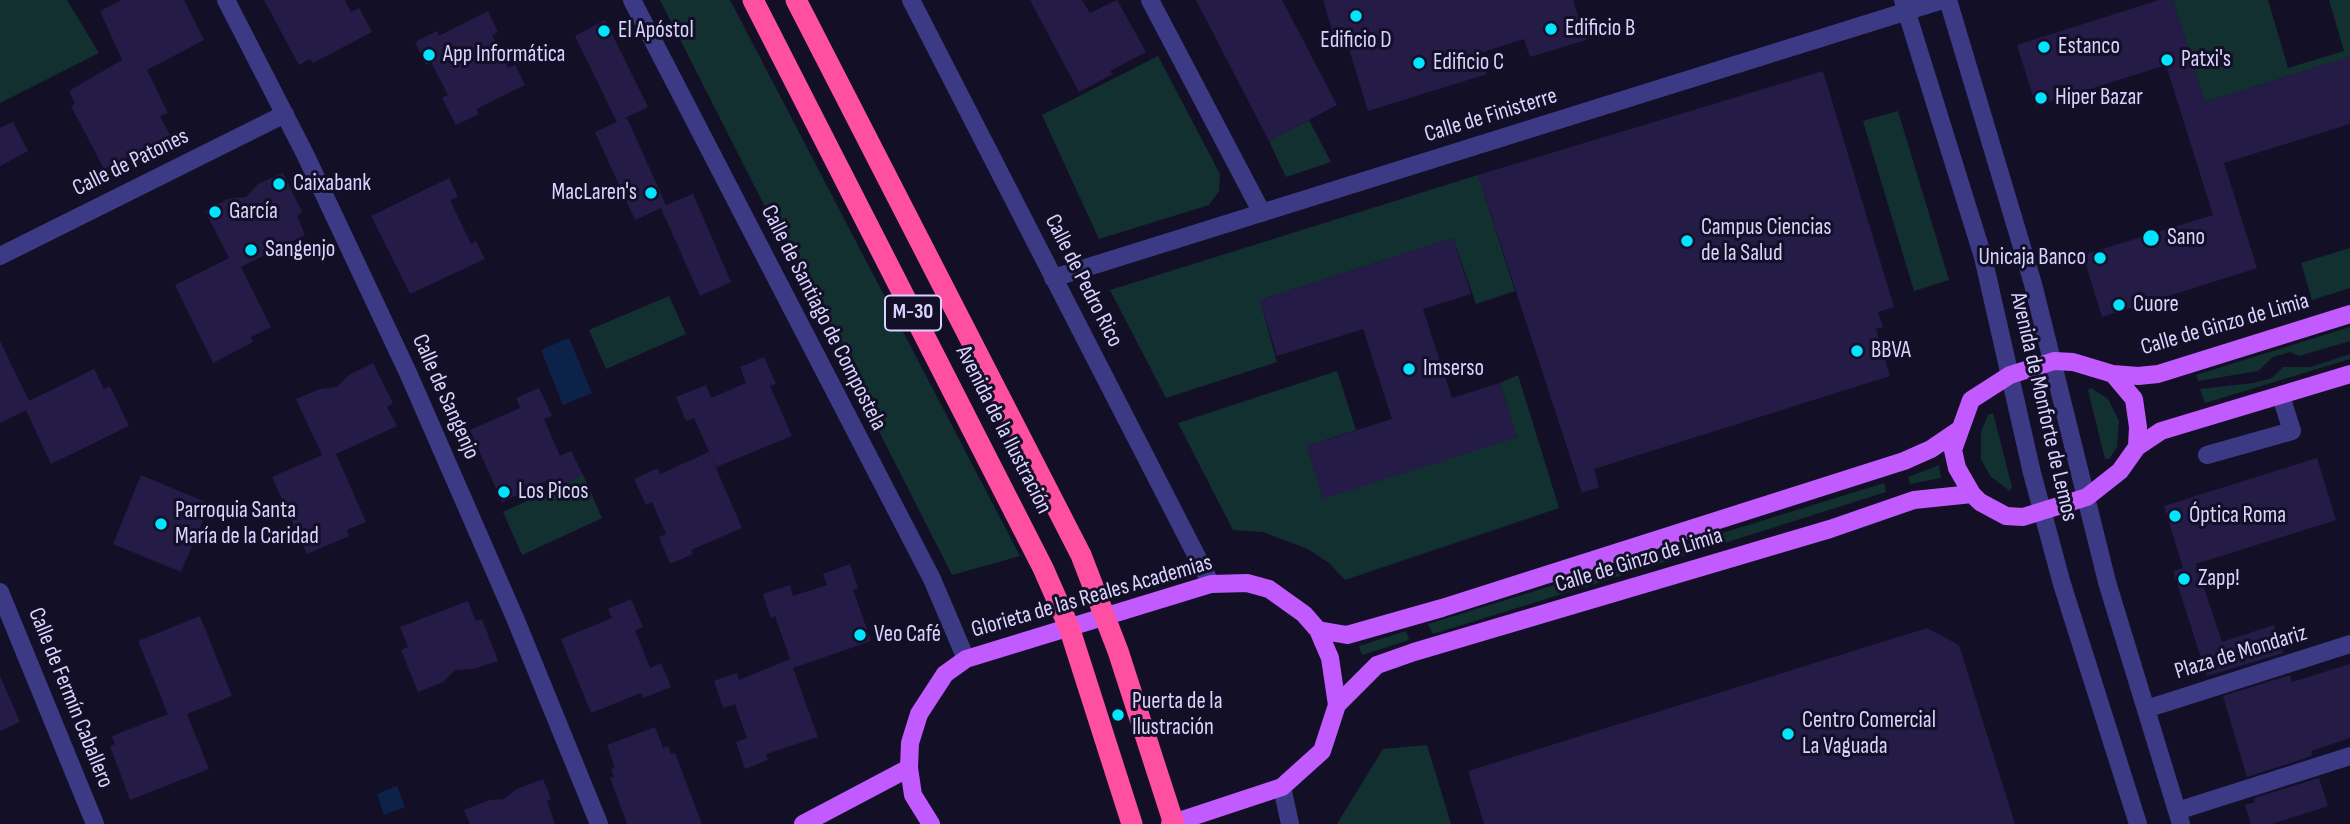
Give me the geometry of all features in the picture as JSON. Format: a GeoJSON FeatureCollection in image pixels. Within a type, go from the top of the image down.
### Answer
{"type":"FeatureCollection","features":[{"type":"Feature","properties":{"kind":"highway","name":"Avenida de la Ilustración"},"geometry":{"type":"LineString","coordinates":[[753,0],[1035,551],[1069,627],[1132,824]]}},
{"type":"Feature","properties":{"kind":"highway","name":"Avenida de la Ilustración"},"geometry":{"type":"LineString","coordinates":[[796,0],[1081,555],[1105,615],[1172,824]]}},
{"type":"Feature","properties":{"kind":"main road","name":"Calle de Ginzo de Limia"},"geometry":{"type":"LineString","coordinates":[[2350,314],[2158,373],[2138,376],[2113,374],[2073,362],[2054,361],[2010,375],[1971,400],[1953,450],[1958,468],[1972,494],[1989,508],[2006,516],[2042,513],[2087,497],[2120,471],[2137,447],[2148,437],[2185,422],[2350,374]]}},
{"type":"Feature","properties":{"kind":"main road","name":"Calle de Ginzo de Limia"},"geometry":{"type":"LineString","coordinates":[[2113,374],[2127,387],[2134,399],[2138,427],[2137,447]]}},
{"type":"Feature","properties":{"kind":"main road","name":"Calle de Ginzo de Limia"},"geometry":{"type":"LineString","coordinates":[[1318,630],[1347,635],[1442,608],[1905,461],[1931,449],[1959,430]]}},
{"type":"Feature","properties":{"kind":"main road","name":"Calle de Ginzo de Limia"},"geometry":{"type":"LineString","coordinates":[[1337,705],[1377,665],[1414,652],[1816,533],[1914,500],[1972,494]]}},
{"type":"Feature","properties":{"kind":"main road","name":"Glorieta de las Reales Academias"},"geometry":{"type":"LineString","coordinates":[[925,822],[913,795],[909,768],[910,743],[919,715],[945,674],[966,659],[1211,584],[1247,583],[1269,589],[1304,614],[1318,630],[1333,669],[1337,705],[1322,751],[1282,787],[1172,824]]}},
{"type":"Feature","properties":{"kind":"main road"},"geometry":{"type":"LineString","coordinates":[[803,824],[909,768]]}},
{"type":"Feature","properties":{"kind":"street","name":"Calle de Sangenjo"},"geometry":{"type":"LineString","coordinates":[[226,0],[285,114],[421,402],[598,820]]}},
{"type":"Feature","properties":{"kind":"street","name":"Calle de Santiago de Compostela"},"geometry":{"type":"LineString","coordinates":[[632,0],[932,579],[966,659]]}},
{"type":"Feature","properties":{"kind":"street","name":"Calle de Pedro Rico"},"geometry":{"type":"LineString","coordinates":[[911,0],[1211,584]]}},
{"type":"Feature","properties":{"kind":"street"},"geometry":{"type":"LineString","coordinates":[[1150,0],[1262,213]]}},
{"type":"Feature","properties":{"kind":"street","name":"Calle de Finisterre"},"geometry":{"type":"LineString","coordinates":[[1053,278],[1905,6],[1945,0]]}},
{"type":"Feature","properties":{"kind":"street","name":"Avenida de Monforte de Lemos"},"geometry":{"type":"LineString","coordinates":[[1945,0],[2054,361],[2107,582],[2179,818]]}},
{"type":"Feature","properties":{"kind":"street","name":"Avenida de Monforte de Lemos"},"geometry":{"type":"LineString","coordinates":[[1905,6],[1983,257],[2042,513],[2138,824]]}},
{"type":"Feature","properties":{"kind":"street","name":"Calle de Patones"},"geometry":{"type":"LineString","coordinates":[[0,256],[285,114]]}},
{"type":"Feature","properties":{"kind":"street"},"geometry":{"type":"LineString","coordinates":[[2207,455],[2292,431],[2281,396]]}},
{"type":"Feature","properties":{"kind":"street","name":"Calle de Fermín Caballero"},"geometry":{"type":"LineString","coordinates":[[0,592],[95,824]]}},
{"type":"Feature","properties":{"kind":"street","name":"Plaza de Mondariz"},"geometry":{"type":"LineString","coordinates":[[2146,709],[2350,644]]}},
{"type":"Feature","properties":{"kind":"street"},"geometry":{"type":"LineString","coordinates":[[2179,818],[2350,756]]}},
{"type":"Feature","properties":{"kind":"street"},"geometry":{"type":"LineString","coordinates":[[1282,787],[1290,824]]}},
{"type":"Feature","properties":{"kind":"green space"},"geometry":{"type":"Polygon","coordinates":[[[0,0],[67,0],[99,53],[0,103],[0,0]]]}},
{"type":"Feature","properties":{"kind":"green space"},"geometry":{"type":"Polygon","coordinates":[[[660,0],[730,0],[1020,556],[952,575],[660,0]]]}},
{"type":"Feature","properties":{"kind":"green space"},"geometry":{"type":"Polygon","coordinates":[[[2173,0],[2268,0],[2288,68],[2344,51],[2329,0],[2350,0],[2350,57],[2205,102],[2173,0]]]}},
{"type":"Feature","properties":{"kind":"green space"},"geometry":{"type":"Polygon","coordinates":[[[1158,56],[1220,174],[1219,191],[1209,205],[1099,239],[1042,115],[1158,56]]]}},
{"type":"Feature","properties":{"kind":"green space"},"geometry":{"type":"Polygon","coordinates":[[[1898,111],[1949,280],[1914,291],[1863,121],[1898,111]]]}},
{"type":"Feature","properties":{"kind":"green space"},"geometry":{"type":"Polygon","coordinates":[[[1309,120],[1331,162],[1286,177],[1269,141],[1309,120]]]}},
{"type":"Feature","properties":{"kind":"green space"},"geometry":{"type":"Polygon","coordinates":[[[1478,175],[1515,291],[1476,304],[1453,238],[1260,300],[1277,362],[1166,398],[1110,290],[1478,175]]]}},
{"type":"Feature","properties":{"kind":"green space"},"geometry":{"type":"Polygon","coordinates":[[[2350,248],[2350,288],[2312,300],[2301,263],[2350,248]]]}},
{"type":"Feature","properties":{"kind":"green space"},"geometry":{"type":"Polygon","coordinates":[[[669,296],[686,334],[606,369],[589,330],[669,296]]]}},
{"type":"Feature","properties":{"kind":"green space"},"geometry":{"type":"Polygon","coordinates":[[[2350,327],[2350,341],[2299,356],[2290,352],[2273,357],[2258,371],[2198,381],[2196,375],[2350,327]]]}},
{"type":"Feature","properties":{"kind":"green space"},"geometry":{"type":"Polygon","coordinates":[[[2350,354],[2350,359],[2205,403],[2200,389],[2254,383],[2272,378],[2283,367],[2311,367],[2350,354]]]}},
{"type":"Feature","properties":{"kind":"green space"},"geometry":{"type":"Polygon","coordinates":[[[1337,371],[1356,430],[1307,446],[1323,498],[1517,437],[1500,383],[1518,375],[1559,508],[1345,580],[1329,563],[1308,549],[1263,532],[1233,530],[1178,423],[1337,371]]]}},
{"type":"Feature","properties":{"kind":"green space"},"geometry":{"type":"Polygon","coordinates":[[[2091,388],[2108,399],[2119,421],[2117,447],[2109,459],[2105,459],[2088,390],[2091,388]]]}},
{"type":"Feature","properties":{"kind":"green space"},"geometry":{"type":"Polygon","coordinates":[[[1993,413],[2012,487],[2010,491],[1990,476],[1981,459],[1981,432],[1988,415],[1993,413]]]}},
{"type":"Feature","properties":{"kind":"green space"},"geometry":{"type":"Polygon","coordinates":[[[1939,465],[1941,478],[1910,484],[1908,477],[1939,465]]]}},
{"type":"Feature","properties":{"kind":"green space"},"geometry":{"type":"Polygon","coordinates":[[[583,475],[602,518],[522,555],[503,512],[583,475]]]}},
{"type":"Feature","properties":{"kind":"green space"},"geometry":{"type":"Polygon","coordinates":[[[1884,483],[1886,492],[1433,634],[1428,624],[1884,483]]]}},
{"type":"Feature","properties":{"kind":"green space"},"geometry":{"type":"Polygon","coordinates":[[[1406,631],[1409,640],[1362,655],[1359,646],[1406,631]]]}},
{"type":"Feature","properties":{"kind":"green space"},"geometry":{"type":"Polygon","coordinates":[[[1427,745],[1451,824],[1337,824],[1383,749],[1427,745]]]}},
{"type":"Feature","properties":{"kind":"water"},"geometry":{"type":"Polygon","coordinates":[[[569,338],[592,393],[563,405],[541,350],[569,338]]]}},
{"type":"Feature","properties":{"kind":"water"},"geometry":{"type":"Polygon","coordinates":[[[397,786],[405,807],[384,815],[377,794],[397,786]]]}},
{"type":"Feature","properties":{"kind":"building"},"geometry":{"type":"Polygon","coordinates":[[[122,0],[184,0],[204,40],[147,70],[168,113],[160,116],[170,135],[104,169],[71,106],[75,104],[69,91],[122,60],[100,11],[122,0]]]}},
{"type":"Feature","properties":{"kind":"building"},"geometry":{"type":"Polygon","coordinates":[[[264,0],[345,0],[351,12],[359,8],[372,32],[313,63],[310,59],[299,65],[264,0]]]}},
{"type":"Feature","properties":{"kind":"building"},"geometry":{"type":"Polygon","coordinates":[[[1030,0],[1082,0],[1090,13],[1117,0],[1146,52],[1110,71],[1113,74],[1079,92],[1030,0]]]}},
{"type":"Feature","properties":{"kind":"building"},"geometry":{"type":"Polygon","coordinates":[[[1196,0],[1282,0],[1337,105],[1269,141],[1196,0]]]}},
{"type":"Feature","properties":{"kind":"building"},"geometry":{"type":"Polygon","coordinates":[[[1323,0],[1573,0],[1586,40],[1530,57],[1524,39],[1480,53],[1487,74],[1368,111],[1343,29],[1333,33],[1323,0]]]}},
{"type":"Feature","properties":{"kind":"building"},"geometry":{"type":"Polygon","coordinates":[[[2159,0],[2173,0],[2205,102],[2350,57],[2350,124],[2224,163],[2257,268],[2102,317],[2083,255],[2213,215],[2166,65],[2036,106],[2017,45],[2159,0]]]}},
{"type":"Feature","properties":{"kind":"building"},"geometry":{"type":"Polygon","coordinates":[[[488,11],[498,32],[492,35],[508,68],[515,65],[525,85],[476,109],[479,114],[456,125],[442,98],[448,95],[431,62],[426,65],[415,42],[437,31],[439,36],[488,11]]]}},
{"type":"Feature","properties":{"kind":"building"},"geometry":{"type":"Polygon","coordinates":[[[605,20],[648,107],[623,119],[627,118],[666,205],[693,194],[731,282],[700,296],[661,208],[635,220],[595,132],[617,122],[575,36],[605,20]]]}},
{"type":"Feature","properties":{"kind":"building","name":"Campus Ciencias de la Salud"},"geometry":{"type":"Polygon","coordinates":[[[1823,71],[1894,307],[1878,312],[1883,327],[1876,329],[1890,376],[1594,469],[1599,487],[1582,493],[1478,175],[1823,71]]]}},
{"type":"Feature","properties":{"kind":"building"},"geometry":{"type":"Polygon","coordinates":[[[13,122],[28,151],[0,166],[0,128],[13,122]]]}},
{"type":"Feature","properties":{"kind":"building"},"geometry":{"type":"Polygon","coordinates":[[[283,173],[302,212],[297,216],[305,235],[241,267],[271,327],[251,337],[253,342],[213,363],[175,285],[229,258],[205,211],[228,199],[246,197],[258,184],[283,173]]]}},
{"type":"Feature","properties":{"kind":"building"},"geometry":{"type":"Polygon","coordinates":[[[449,178],[458,197],[450,200],[471,244],[476,241],[485,259],[410,294],[371,216],[449,178]]]}},
{"type":"Feature","properties":{"kind":"building","name":"Imserso"},"geometry":{"type":"Polygon","coordinates":[[[1453,238],[1471,294],[1423,309],[1452,398],[1500,383],[1517,437],[1323,499],[1307,446],[1392,419],[1363,329],[1277,356],[1260,300],[1453,238]]]}},
{"type":"Feature","properties":{"kind":"building"},"geometry":{"type":"Polygon","coordinates":[[[0,341],[29,401],[94,369],[104,389],[110,386],[129,426],[51,464],[26,410],[0,423],[0,341]]]}},
{"type":"Feature","properties":{"kind":"building"},"geometry":{"type":"Polygon","coordinates":[[[764,357],[776,384],[770,386],[792,436],[716,467],[694,418],[686,421],[676,397],[706,385],[711,398],[746,383],[740,367],[764,357]]]}},
{"type":"Feature","properties":{"kind":"building"},"geometry":{"type":"Polygon","coordinates":[[[373,363],[393,403],[387,407],[397,426],[336,454],[366,522],[347,530],[349,536],[307,554],[272,477],[322,455],[296,399],[320,389],[337,387],[349,375],[373,363]]]}},
{"type":"Feature","properties":{"kind":"building"},"geometry":{"type":"Polygon","coordinates":[[[539,388],[552,416],[544,419],[560,456],[571,451],[583,475],[555,488],[551,479],[502,502],[470,430],[520,408],[516,398],[539,388]]]}},
{"type":"Feature","properties":{"kind":"building"},"geometry":{"type":"Polygon","coordinates":[[[709,452],[742,528],[691,550],[693,554],[670,564],[659,537],[666,534],[652,502],[646,505],[634,479],[658,468],[660,474],[709,452]]]}},
{"type":"Feature","properties":{"kind":"building"},"geometry":{"type":"Polygon","coordinates":[[[2317,458],[2336,520],[2183,568],[2164,506],[2317,458]]]}},
{"type":"Feature","properties":{"kind":"building","name":"Parroquia Santa María de la Caridad"},"geometry":{"type":"Polygon","coordinates":[[[141,475],[210,504],[181,572],[113,544],[141,475]]]}},
{"type":"Feature","properties":{"kind":"building"},"geometry":{"type":"Polygon","coordinates":[[[850,564],[858,588],[853,590],[871,641],[793,668],[818,737],[766,754],[768,760],[745,769],[736,742],[747,738],[735,704],[723,708],[714,681],[737,673],[739,680],[790,659],[775,616],[771,618],[763,594],[790,585],[793,596],[827,585],[823,574],[850,564]]]}},
{"type":"Feature","properties":{"kind":"building"},"geometry":{"type":"Polygon","coordinates":[[[2196,564],[2222,642],[2274,625],[2283,653],[2207,676],[2173,571],[2196,564]]]}},
{"type":"Feature","properties":{"kind":"building"},"geometry":{"type":"Polygon","coordinates":[[[631,599],[643,627],[635,630],[650,668],[661,663],[671,687],[643,698],[641,693],[591,713],[561,639],[612,618],[608,609],[631,599]]]}},
{"type":"Feature","properties":{"kind":"building"},"geometry":{"type":"Polygon","coordinates":[[[468,601],[476,621],[482,619],[498,661],[473,669],[455,670],[443,682],[418,692],[401,650],[408,647],[400,627],[468,601]]]}},
{"type":"Feature","properties":{"kind":"building"},"geometry":{"type":"Polygon","coordinates":[[[200,616],[232,696],[187,714],[209,769],[130,800],[110,746],[115,744],[112,736],[168,714],[138,641],[200,616]]]}},
{"type":"Feature","properties":{"kind":"building","name":"Centro Comercial La Vaguada"},"geometry":{"type":"Polygon","coordinates":[[[1927,628],[1959,645],[2015,824],[1484,824],[1468,771],[1927,628]]]}},
{"type":"Feature","properties":{"kind":"building"},"geometry":{"type":"Polygon","coordinates":[[[2350,664],[2350,738],[2311,751],[2312,756],[2247,777],[2223,696],[2290,675],[2292,682],[2350,664]]]}},
{"type":"Feature","properties":{"kind":"building"},"geometry":{"type":"Polygon","coordinates":[[[0,676],[20,722],[0,731],[0,676]]]}},
{"type":"Feature","properties":{"kind":"building"},"geometry":{"type":"Polygon","coordinates":[[[655,727],[663,748],[668,746],[671,754],[675,753],[702,824],[627,824],[610,778],[614,777],[611,769],[615,768],[607,745],[655,727]]]}},
{"type":"Feature","properties":{"kind":"building"},"geometry":{"type":"Polygon","coordinates":[[[2319,778],[2328,806],[2272,824],[2251,824],[2245,805],[2255,802],[2254,798],[2319,778]]]}},
{"type":"Feature","properties":{"kind":"building"},"geometry":{"type":"Polygon","coordinates":[[[543,779],[551,799],[547,801],[555,824],[470,824],[464,810],[490,800],[504,799],[517,789],[543,779]]]}},
{"type":"Feature","properties":{"kind":"place","name":"Edificio D"},"geometry":{"type":"Point","coordinates":[1356,16]}},
{"type":"Feature","properties":{"kind":"place","name":"Edificio B"},"geometry":{"type":"Point","coordinates":[1551,29]}},
{"type":"Feature","properties":{"kind":"place","name":"El Apóstol"},"geometry":{"type":"Point","coordinates":[604,31]}},
{"type":"Feature","properties":{"kind":"place","name":"Estanco"},"geometry":{"type":"Point","coordinates":[2044,47]}},
{"type":"Feature","properties":{"kind":"place","name":"App Informática"},"geometry":{"type":"Point","coordinates":[429,55]}},
{"type":"Feature","properties":{"kind":"place","name":"Patxi's"},"geometry":{"type":"Point","coordinates":[2167,60]}},
{"type":"Feature","properties":{"kind":"place","name":"Edificio C"},"geometry":{"type":"Point","coordinates":[1419,63]}},
{"type":"Feature","properties":{"kind":"place","name":"Hiper Bazar"},"geometry":{"type":"Point","coordinates":[2041,98]}},
{"type":"Feature","properties":{"kind":"place","name":"Caixabank"},"geometry":{"type":"Point","coordinates":[279,184]}},
{"type":"Feature","properties":{"kind":"place","name":"MacLaren's"},"geometry":{"type":"Point","coordinates":[651,193]}},
{"type":"Feature","properties":{"kind":"place","name":"García"},"geometry":{"type":"Point","coordinates":[215,212]}},
{"type":"Feature","properties":{"kind":"place","name":"Sano"},"geometry":{"type":"Point","coordinates":[2151,238]}},
{"type":"Feature","properties":{"kind":"place","name":"Campus Ciencias de la Salud"},"geometry":{"type":"Point","coordinates":[1687,241]}},
{"type":"Feature","properties":{"kind":"place","name":"Sangenjo"},"geometry":{"type":"Point","coordinates":[251,250]}},
{"type":"Feature","properties":{"kind":"place","name":"Unicaja Banco"},"geometry":{"type":"Point","coordinates":[2100,258]}},
{"type":"Feature","properties":{"kind":"place","name":"Cuore"},"geometry":{"type":"Point","coordinates":[2119,305]}},
{"type":"Feature","properties":{"kind":"place","name":"BBVA"},"geometry":{"type":"Point","coordinates":[1857,351]}},
{"type":"Feature","properties":{"kind":"place","name":"Imserso"},"geometry":{"type":"Point","coordinates":[1409,369]}},
{"type":"Feature","properties":{"kind":"place","name":"Los Picos"},"geometry":{"type":"Point","coordinates":[504,492]}},
{"type":"Feature","properties":{"kind":"place","name":"Óptica Roma"},"geometry":{"type":"Point","coordinates":[2175,516]}},
{"type":"Feature","properties":{"kind":"place","name":"Parroquia Santa María de la Caridad"},"geometry":{"type":"Point","coordinates":[161,524]}},
{"type":"Feature","properties":{"kind":"place","name":"Zapp!"},"geometry":{"type":"Point","coordinates":[2184,579]}},
{"type":"Feature","properties":{"kind":"place","name":"Veo Café"},"geometry":{"type":"Point","coordinates":[860,635]}},
{"type":"Feature","properties":{"kind":"place","name":"Puerta de la Ilustración"},"geometry":{"type":"Point","coordinates":[1118,715]}},
{"type":"Feature","properties":{"kind":"place","name":"Centro Comercial La Vaguada"},"geometry":{"type":"Point","coordinates":[1788,734]}}]}
